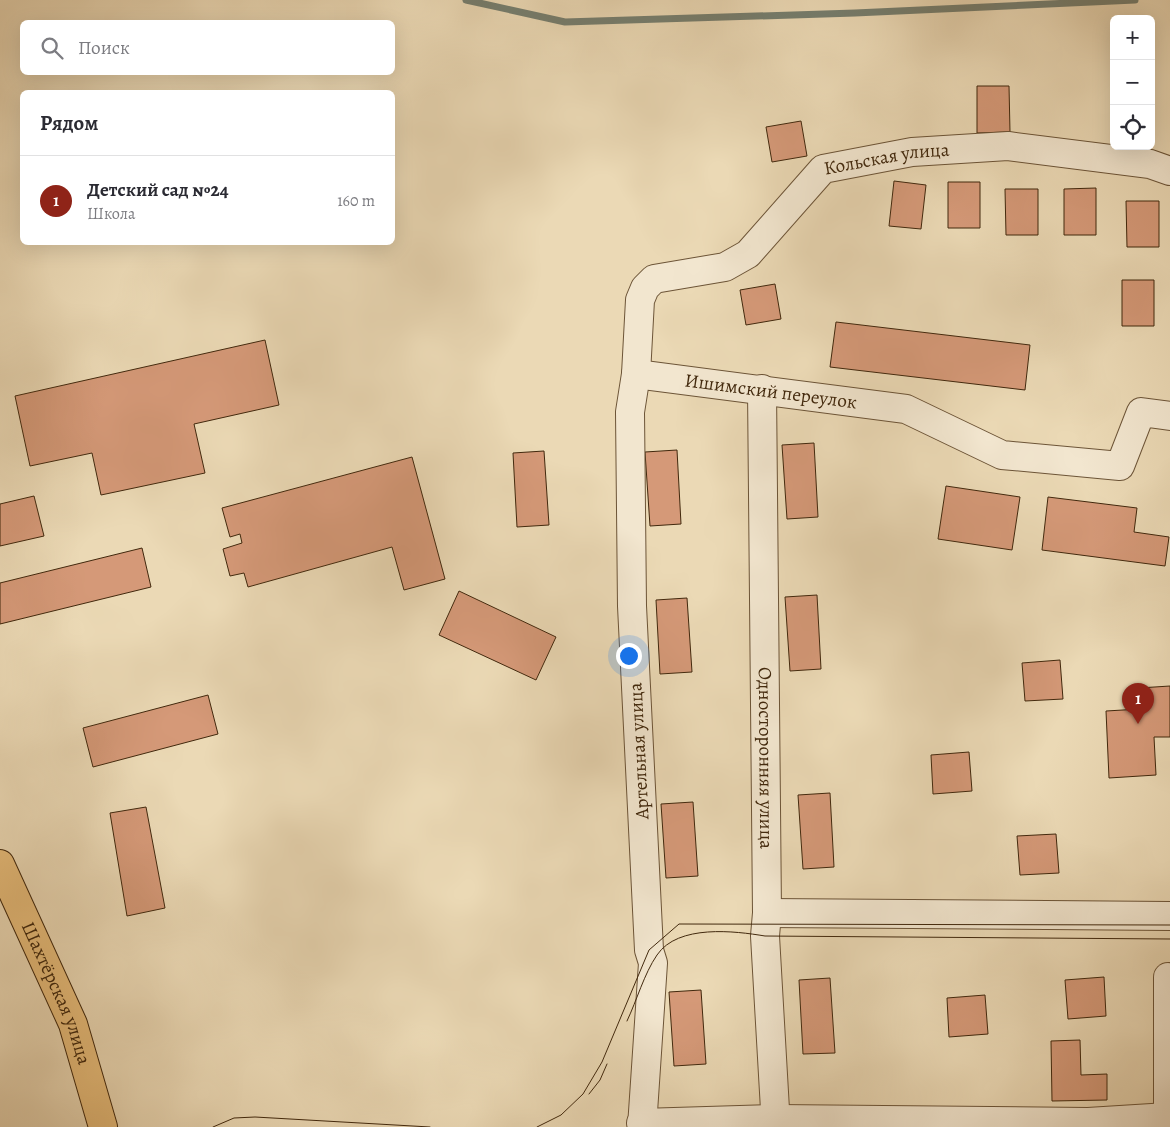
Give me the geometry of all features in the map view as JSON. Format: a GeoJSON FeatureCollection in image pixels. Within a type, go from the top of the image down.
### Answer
{"type":"FeatureCollection","features":[{"type":"Feature","properties":{"kind":"main road","name":"Шахтёрская улица"},"geometry":{"type":"LineString","coordinates":[[0,864],[73,1024],[103,1127]]}},
{"type":"Feature","properties":{"kind":"street","name":"Кольская улица"},"geometry":{"type":"LineString","coordinates":[[636,374],[640,300],[645,288],[654,280],[725,267],[748,254],[823,170],[912,152],[1008,146],[1150,164],[1170,171]]}},
{"type":"Feature","properties":{"kind":"street","name":"Ишимский переулок"},"geometry":{"type":"LineString","coordinates":[[636,374],[906,408],[1002,456],[1120,466],[1141,412],[1170,416]]}},
{"type":"Feature","properties":{"kind":"street","name":"Артельная улица"},"geometry":{"type":"LineString","coordinates":[[636,374],[630,412],[632,606],[649,950],[653,962],[642,1125]]}},
{"type":"Feature","properties":{"kind":"street","name":"Односторонняя улица"},"geometry":{"type":"LineString","coordinates":[[762,389],[767,913],[765,936],[776,1123]]}},
{"type":"Feature","properties":{"kind":"street"},"geometry":{"type":"LineString","coordinates":[[767,913],[1170,916]]}},
{"type":"Feature","properties":{"kind":"street"},"geometry":{"type":"LineString","coordinates":[[642,1125],[1168,1122],[1168,977]]}},
{"type":"Feature","properties":{"kind":"building"},"geometry":{"type":"Polygon","coordinates":[[[977,86],[1009,86],[1010,132],[977,133],[977,86]]]}},
{"type":"Feature","properties":{"kind":"building"},"geometry":{"type":"Polygon","coordinates":[[[801,121],[807,156],[772,162],[766,127],[801,121]]]}},
{"type":"Feature","properties":{"kind":"building"},"geometry":{"type":"Polygon","coordinates":[[[894,181],[926,185],[921,229],[889,226],[894,181]]]}},
{"type":"Feature","properties":{"kind":"building"},"geometry":{"type":"Polygon","coordinates":[[[948,182],[980,182],[980,228],[948,228],[948,182]]]}},
{"type":"Feature","properties":{"kind":"building"},"geometry":{"type":"Polygon","coordinates":[[[1096,188],[1096,235],[1064,235],[1064,189],[1096,188]]]}},
{"type":"Feature","properties":{"kind":"building"},"geometry":{"type":"Polygon","coordinates":[[[1005,189],[1038,189],[1038,235],[1006,235],[1005,189]]]}},
{"type":"Feature","properties":{"kind":"building"},"geometry":{"type":"Polygon","coordinates":[[[1126,201],[1159,201],[1159,247],[1127,247],[1126,201]]]}},
{"type":"Feature","properties":{"kind":"building"},"geometry":{"type":"Polygon","coordinates":[[[1122,280],[1154,280],[1154,326],[1122,326],[1122,280]]]}},
{"type":"Feature","properties":{"kind":"building"},"geometry":{"type":"Polygon","coordinates":[[[775,284],[781,319],[746,325],[740,290],[775,284]]]}},
{"type":"Feature","properties":{"kind":"building"},"geometry":{"type":"Polygon","coordinates":[[[836,322],[1030,345],[1025,390],[830,367],[836,322]]]}},
{"type":"Feature","properties":{"kind":"building"},"geometry":{"type":"Polygon","coordinates":[[[265,340],[279,405],[194,424],[205,473],[101,495],[92,453],[30,466],[15,396],[265,340]]]}},
{"type":"Feature","properties":{"kind":"building"},"geometry":{"type":"Polygon","coordinates":[[[814,443],[818,517],[787,519],[782,445],[814,443]]]}},
{"type":"Feature","properties":{"kind":"building"},"geometry":{"type":"Polygon","coordinates":[[[677,450],[681,524],[650,526],[645,452],[677,450]]]}},
{"type":"Feature","properties":{"kind":"building"},"geometry":{"type":"Polygon","coordinates":[[[544,451],[549,525],[517,527],[513,453],[544,451]]]}},
{"type":"Feature","properties":{"kind":"building"},"geometry":{"type":"Polygon","coordinates":[[[412,457],[445,579],[404,590],[392,547],[248,587],[244,573],[230,576],[223,549],[242,543],[240,534],[230,537],[222,508],[412,457]]]}},
{"type":"Feature","properties":{"kind":"building"},"geometry":{"type":"Polygon","coordinates":[[[946,486],[1020,497],[1012,550],[938,539],[946,486]]]}},
{"type":"Feature","properties":{"kind":"building"},"geometry":{"type":"Polygon","coordinates":[[[34,496],[44,536],[0,546],[0,504],[34,496]]]}},
{"type":"Feature","properties":{"kind":"building"},"geometry":{"type":"Polygon","coordinates":[[[1048,497],[1137,508],[1134,532],[1169,537],[1165,566],[1042,550],[1048,497]]]}},
{"type":"Feature","properties":{"kind":"building"},"geometry":{"type":"Polygon","coordinates":[[[142,548],[151,587],[0,624],[0,583],[142,548]]]}},
{"type":"Feature","properties":{"kind":"building"},"geometry":{"type":"Polygon","coordinates":[[[459,591],[556,637],[536,680],[439,635],[459,591]]]}},
{"type":"Feature","properties":{"kind":"building"},"geometry":{"type":"Polygon","coordinates":[[[817,595],[821,669],[790,671],[785,597],[817,595]]]}},
{"type":"Feature","properties":{"kind":"building"},"geometry":{"type":"Polygon","coordinates":[[[687,598],[692,672],[660,674],[656,600],[687,598]]]}},
{"type":"Feature","properties":{"kind":"building"},"geometry":{"type":"Polygon","coordinates":[[[1060,660],[1063,699],[1025,701],[1022,663],[1060,660]]]}},
{"type":"Feature","properties":{"kind":"building"},"geometry":{"type":"Polygon","coordinates":[[[1170,686],[1170,737],[1154,737],[1156,775],[1109,778],[1106,711],[1140,709],[1139,688],[1170,686]]]}},
{"type":"Feature","properties":{"kind":"building"},"geometry":{"type":"Polygon","coordinates":[[[208,695],[218,734],[93,767],[83,728],[208,695]]]}},
{"type":"Feature","properties":{"kind":"building"},"geometry":{"type":"Polygon","coordinates":[[[969,752],[972,791],[933,794],[931,755],[969,752]]]}},
{"type":"Feature","properties":{"kind":"building"},"geometry":{"type":"Polygon","coordinates":[[[830,793],[834,867],[803,869],[798,795],[830,793]]]}},
{"type":"Feature","properties":{"kind":"building"},"geometry":{"type":"Polygon","coordinates":[[[693,802],[698,876],[666,878],[661,804],[693,802]]]}},
{"type":"Feature","properties":{"kind":"building"},"geometry":{"type":"Polygon","coordinates":[[[146,807],[165,908],[127,916],[110,813],[146,807]]]}},
{"type":"Feature","properties":{"kind":"building"},"geometry":{"type":"Polygon","coordinates":[[[1056,834],[1059,873],[1020,875],[1017,836],[1056,834]]]}},
{"type":"Feature","properties":{"kind":"building"},"geometry":{"type":"Polygon","coordinates":[[[1104,977],[1106,1016],[1068,1019],[1065,980],[1104,977]]]}},
{"type":"Feature","properties":{"kind":"building"},"geometry":{"type":"Polygon","coordinates":[[[830,978],[835,1053],[803,1054],[799,980],[830,978]]]}},
{"type":"Feature","properties":{"kind":"building"},"geometry":{"type":"Polygon","coordinates":[[[701,990],[706,1064],[674,1066],[669,992],[701,990]]]}},
{"type":"Feature","properties":{"kind":"building"},"geometry":{"type":"Polygon","coordinates":[[[985,995],[988,1034],[949,1037],[947,998],[985,995]]]}},
{"type":"Feature","properties":{"kind":"building"},"geometry":{"type":"Polygon","coordinates":[[[1080,1040],[1081,1075],[1107,1074],[1107,1100],[1052,1101],[1051,1041],[1080,1040]]]}},
{"type":"Feature","properties":{"kind":"waterway"},"geometry":{"type":"LineString","coordinates":[[466,0],[565,22],[855,13],[1135,0]]}},
{"type":"Feature","properties":{"kind":"tram line"},"geometry":{"type":"LineString","coordinates":[[537,1127],[561,1115],[583,1094],[602,1062],[649,950],[679,924],[1170,925]]}},
{"type":"Feature","properties":{"kind":"tram line"},"geometry":{"type":"LineString","coordinates":[[627,1021],[644,979],[657,955],[666,945],[692,934],[738,932],[765,936],[1170,939]]}},
{"type":"Feature","properties":{"kind":"tram line"},"geometry":{"type":"LineString","coordinates":[[589,1094],[600,1080],[607,1064]]}},
{"type":"Feature","properties":{"kind":"tram line"},"geometry":{"type":"LineString","coordinates":[[213,1127],[234,1118],[255,1117],[430,1127]]}},
{"type":"Feature","properties":{"kind":"place","name":"Детский сад №24"},"geometry":{"type":"Point","coordinates":[1138,724]}}]}
